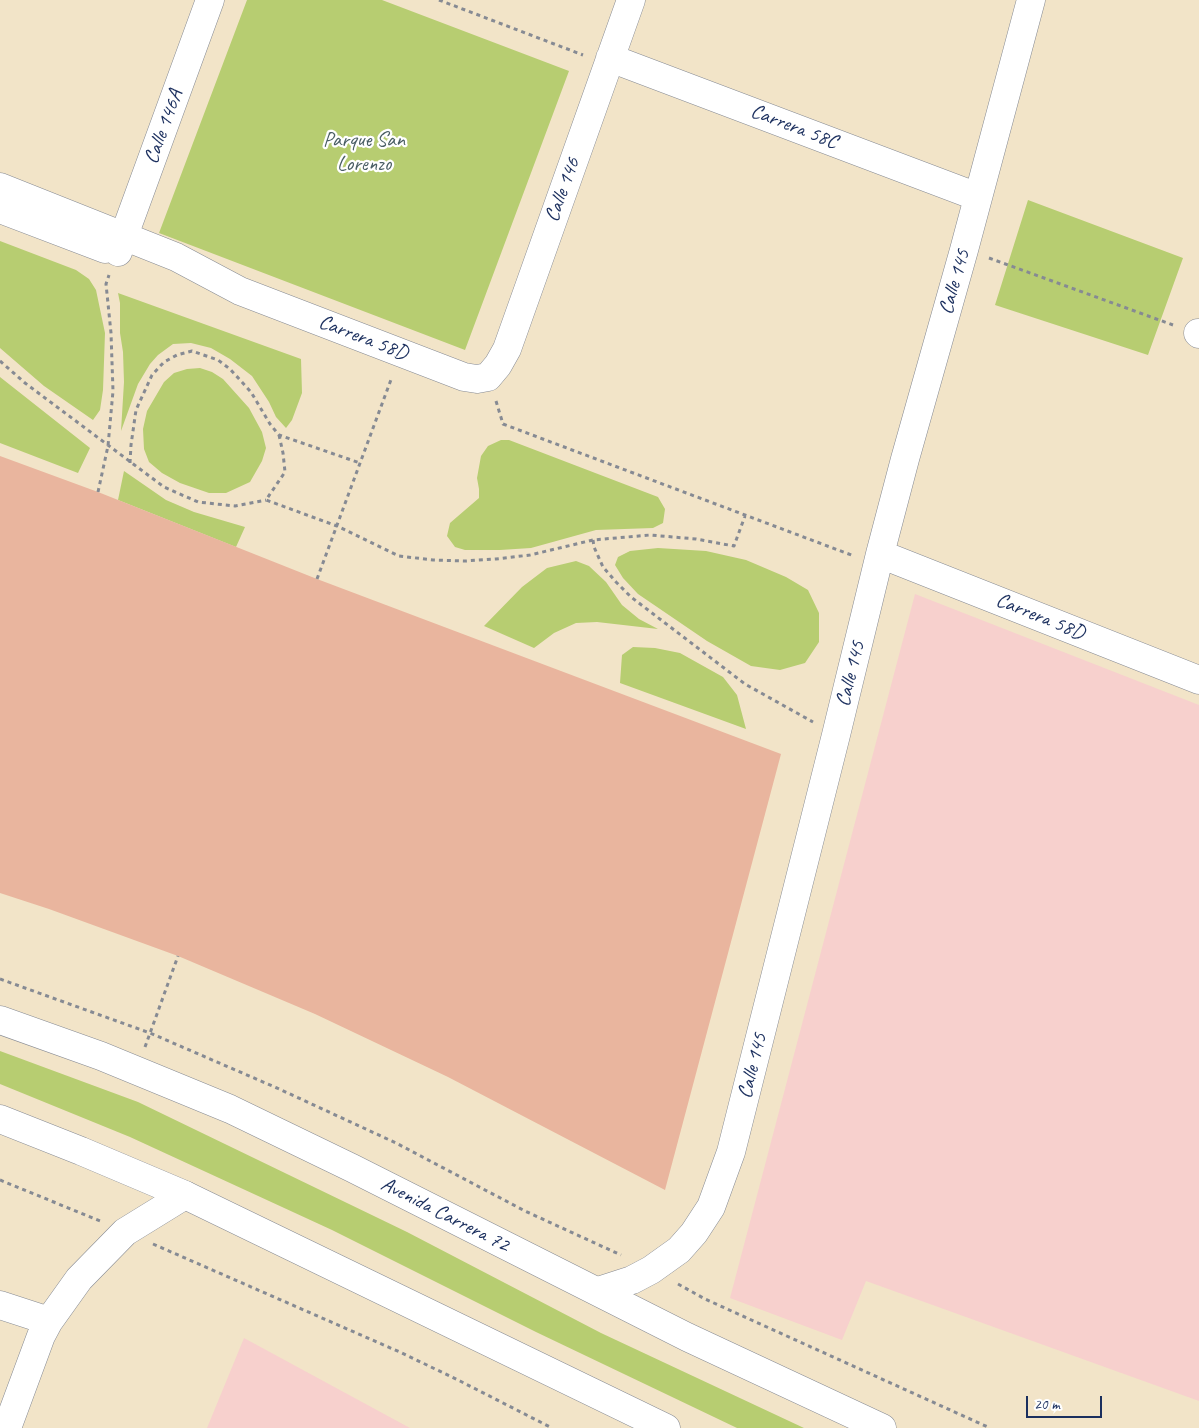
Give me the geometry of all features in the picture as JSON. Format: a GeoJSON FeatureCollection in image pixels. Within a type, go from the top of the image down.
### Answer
{"type":"FeatureCollection","features":[{"type":"Feature","properties":{"kind":"main road","name":"Calle 146A"},"geometry":{"type":"LineString","coordinates":[[120,245],[210,0]]}},
{"type":"Feature","properties":{"kind":"main road","name":"Calle 146"},"geometry":{"type":"LineString","coordinates":[[488,377],[498,365],[507,349],[631,0]]}},
{"type":"Feature","properties":{"kind":"main road","name":"Calle 145"},"geometry":{"type":"LineString","coordinates":[[598,1291],[632,1280],[651,1270],[678,1250],[694,1232],[711,1206],[731,1152],[905,459],[964,250],[1031,0]]}},
{"type":"Feature","properties":{"kind":"main road","name":"Carrera 58C"},"geometry":{"type":"LineString","coordinates":[[609,61],[978,197]]}},
{"type":"Feature","properties":{"kind":"main road","name":"Carrera 58D"},"geometry":{"type":"LineString","coordinates":[[0,187],[120,245]]}},
{"type":"Feature","properties":{"kind":"main road","name":"Carrera 58D"},"geometry":{"type":"LineString","coordinates":[[0,209],[120,245],[176,257],[240,291],[464,377],[476,379],[488,377]]}},
{"type":"Feature","properties":{"kind":"main road","name":"Carrera 58D"},"geometry":{"type":"LineString","coordinates":[[879,559],[1199,680]]}},
{"type":"Feature","properties":{"kind":"main road","name":"Avenida Carrera 72"},"geometry":{"type":"LineString","coordinates":[[0,1020],[101,1056],[230,1109],[687,1337],[882,1428]]}},
{"type":"Feature","properties":{"kind":"main road"},"geometry":{"type":"LineString","coordinates":[[0,1119],[185,1195],[666,1428]]}},
{"type":"Feature","properties":{"kind":"main road"},"geometry":{"type":"LineString","coordinates":[[7,1428],[41,1336],[49,1321],[79,1280],[125,1232],[185,1195]]}},
{"type":"Feature","properties":{"kind":"main road"},"geometry":{"type":"LineString","coordinates":[[0,1305],[49,1321]]}},
{"type":"Feature","properties":{"kind":"path"},"geometry":{"type":"LineString","coordinates":[[439,0],[609,61]]}},
{"type":"Feature","properties":{"kind":"path"},"geometry":{"type":"LineString","coordinates":[[98,492],[108,446],[113,391],[111,333],[106,284],[120,245]]}},
{"type":"Feature","properties":{"kind":"path"},"geometry":{"type":"LineString","coordinates":[[964,250],[1198,334]]}},
{"type":"Feature","properties":{"kind":"path"},"geometry":{"type":"LineString","coordinates":[[130,463],[136,410],[152,375],[164,362],[177,355],[192,351],[218,360],[230,369],[251,392],[270,424],[279,435],[285,472],[266,500]]}},
{"type":"Feature","properties":{"kind":"path"},"geometry":{"type":"LineString","coordinates":[[317,579],[401,352]]}},
{"type":"Feature","properties":{"kind":"path"},"geometry":{"type":"LineString","coordinates":[[0,361],[25,383],[164,487],[198,502],[235,506],[266,500],[337,526],[399,556],[433,560],[496,560],[530,555],[593,540],[650,535],[696,539],[734,546],[745,516]]}},
{"type":"Feature","properties":{"kind":"path"},"geometry":{"type":"LineString","coordinates":[[488,377],[503,424],[745,516],[879,559]]}},
{"type":"Feature","properties":{"kind":"path"},"geometry":{"type":"LineString","coordinates":[[279,435],[360,463]]}},
{"type":"Feature","properties":{"kind":"path"},"geometry":{"type":"LineString","coordinates":[[593,540],[594,547],[603,566],[631,597],[745,684],[836,735]]}},
{"type":"Feature","properties":{"kind":"path"},"geometry":{"type":"LineString","coordinates":[[136,1071],[178,956]]}},
{"type":"Feature","properties":{"kind":"path"},"geometry":{"type":"LineString","coordinates":[[0,979],[150,1033],[277,1088],[396,1143],[524,1211],[651,1270],[705,1299],[990,1428]]}},
{"type":"Feature","properties":{"kind":"path"},"geometry":{"type":"LineString","coordinates":[[0,1180],[125,1232],[402,1353],[552,1428]]}},
{"type":"Feature","properties":{"kind":"shaded area"},"geometry":{"type":"Polygon","coordinates":[[[915,594],[1199,705],[1199,1401],[866,1281],[842,1340],[730,1298],[915,594]]]}},
{"type":"Feature","properties":{"kind":"shaded area"},"geometry":{"type":"Polygon","coordinates":[[[244,1338],[410,1428],[207,1428],[244,1338]]]}},
{"type":"Feature","properties":{"kind":"green space","name":"Parque San Lorenzo"},"geometry":{"type":"Polygon","coordinates":[[[247,0],[382,0],[569,71],[465,350],[159,233],[247,0]]]}},
{"type":"Feature","properties":{"kind":"green space"},"geometry":{"type":"Polygon","coordinates":[[[1028,200],[1183,258],[1148,355],[995,305],[1028,200]]]}},
{"type":"Feature","properties":{"kind":"green space"},"geometry":{"type":"Polygon","coordinates":[[[0,241],[76,270],[89,279],[96,290],[105,333],[103,390],[100,410],[93,420],[44,386],[0,348],[0,241]]]}},
{"type":"Feature","properties":{"kind":"green space"},"geometry":{"type":"Polygon","coordinates":[[[118,293],[301,359],[302,393],[292,420],[286,428],[276,417],[269,402],[252,376],[230,359],[211,348],[191,343],[173,344],[158,355],[150,364],[138,384],[121,431],[124,382],[118,293]]]}},
{"type":"Feature","properties":{"kind":"green space"},"geometry":{"type":"Polygon","coordinates":[[[200,368],[212,372],[223,379],[249,408],[262,432],[266,448],[262,461],[250,482],[226,493],[209,493],[180,483],[162,473],[149,462],[144,449],[143,429],[147,411],[164,382],[174,373],[200,368]]]}},
{"type":"Feature","properties":{"kind":"green space"},"geometry":{"type":"Polygon","coordinates":[[[0,377],[90,448],[78,473],[0,443],[0,377]]]}},
{"type":"Feature","properties":{"kind":"green space"},"geometry":{"type":"Polygon","coordinates":[[[501,440],[509,440],[658,497],[665,509],[663,523],[653,528],[596,530],[531,548],[465,550],[455,547],[447,536],[450,523],[479,498],[477,478],[481,456],[488,446],[501,440]]]}},
{"type":"Feature","properties":{"kind":"green space"},"geometry":{"type":"Polygon","coordinates":[[[124,471],[166,500],[194,512],[245,527],[236,547],[118,500],[124,471]]]}},
{"type":"Feature","properties":{"kind":"green space"},"geometry":{"type":"Polygon","coordinates":[[[658,548],[706,551],[746,560],[786,577],[808,590],[819,613],[819,642],[805,663],[780,670],[751,666],[707,641],[638,594],[623,578],[615,565],[618,557],[630,551],[658,548]]]}},
{"type":"Feature","properties":{"kind":"green space"},"geometry":{"type":"Polygon","coordinates":[[[576,561],[589,566],[606,582],[622,605],[639,619],[658,629],[597,622],[576,623],[554,633],[534,648],[484,626],[522,587],[547,568],[576,561]]]}},
{"type":"Feature","properties":{"kind":"green space"},"geometry":{"type":"Polygon","coordinates":[[[633,647],[655,648],[680,653],[723,677],[737,695],[746,729],[620,683],[622,655],[633,647]]]}},
{"type":"Feature","properties":{"kind":"green space"},"geometry":{"type":"Polygon","coordinates":[[[0,1051],[138,1102],[407,1232],[601,1333],[804,1428],[737,1428],[536,1332],[332,1230],[130,1137],[0,1084],[0,1051]]]}},
{"type":"Feature","properties":{"kind":"building"},"geometry":{"type":"Polygon","coordinates":[[[0,456],[98,492],[317,579],[781,754],[665,1190],[448,1077],[315,1014],[178,956],[0,893],[0,456]]]}}]}
